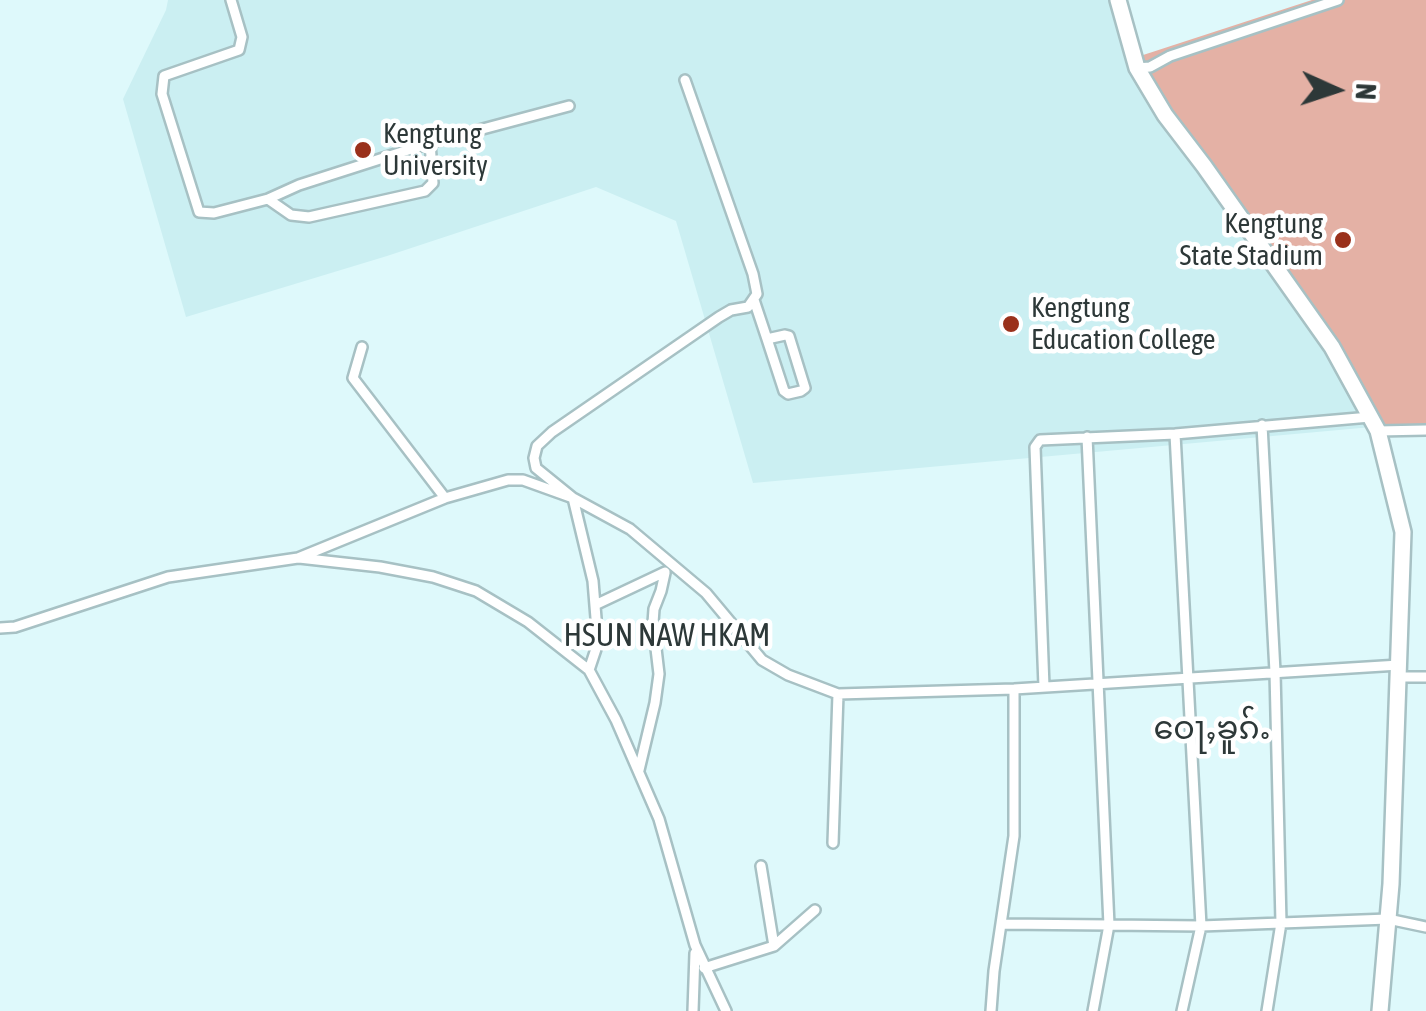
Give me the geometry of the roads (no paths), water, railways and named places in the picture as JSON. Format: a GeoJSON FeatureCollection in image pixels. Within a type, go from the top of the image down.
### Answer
{"type":"FeatureCollection","features":[{"type":"Feature","properties":{"kind":"highway"},"geometry":{"type":"LineString","coordinates":[[1118,0],[1137,68],[1165,114],[1332,347],[1374,424],[1402,532],[1388,918],[1380,1011]]}},
{"type":"Feature","properties":{"kind":"street"},"geometry":{"type":"LineString","coordinates":[[231,0],[242,37],[238,50],[164,76],[162,94],[199,212],[214,213],[268,199],[299,185],[430,143],[569,106]]}},
{"type":"Feature","properties":{"kind":"street"},"geometry":{"type":"LineString","coordinates":[[1137,68],[1150,67],[1170,56],[1338,0]]}},
{"type":"Feature","properties":{"kind":"street"},"geometry":{"type":"LineString","coordinates":[[685,80],[753,274],[757,288],[754,300],[719,316],[552,432],[537,446],[534,458],[536,468],[574,498],[630,529],[706,593],[762,660],[788,675],[838,694],[1014,689],[1274,672],[1398,671],[1426,677]]}},
{"type":"Feature","properties":{"kind":"street"},"geometry":{"type":"LineString","coordinates":[[268,199],[290,215],[309,217],[425,191],[433,184],[430,143]]}},
{"type":"Feature","properties":{"kind":"street"},"geometry":{"type":"LineString","coordinates":[[754,300],[784,391],[801,391],[805,388],[789,336],[767,338]]}},
{"type":"Feature","properties":{"kind":"street"},"geometry":{"type":"LineString","coordinates":[[362,347],[352,378],[445,498]]}},
{"type":"Feature","properties":{"kind":"street"},"geometry":{"type":"LineString","coordinates":[[1044,687],[1035,447],[1040,440],[1175,434],[1262,425],[1374,424],[1426,430]]}},
{"type":"Feature","properties":{"kind":"street"},"geometry":{"type":"LineString","coordinates":[[1262,425],[1281,923],[1267,1011]]}},
{"type":"Feature","properties":{"kind":"street"},"geometry":{"type":"LineString","coordinates":[[1175,434],[1200,926],[1182,1011]]}},
{"type":"Feature","properties":{"kind":"street"},"geometry":{"type":"LineString","coordinates":[[1086,437],[1109,925],[1093,1011]]}},
{"type":"Feature","properties":{"kind":"street"},"geometry":{"type":"LineString","coordinates":[[0,628],[168,577],[298,558],[445,498],[508,480],[522,480],[574,498]]}},
{"type":"Feature","properties":{"kind":"street"},"geometry":{"type":"LineString","coordinates":[[574,498],[593,581],[598,643],[589,670]]}},
{"type":"Feature","properties":{"kind":"street"},"geometry":{"type":"LineString","coordinates":[[298,558],[380,567],[476,590],[528,622],[589,670],[616,720],[659,820],[695,945],[726,1011]]}},
{"type":"Feature","properties":{"kind":"street"},"geometry":{"type":"LineString","coordinates":[[594,604],[676,568]]}},
{"type":"Feature","properties":{"kind":"street"},"geometry":{"type":"LineString","coordinates":[[639,772],[659,674],[653,624],[665,572]]}},
{"type":"Feature","properties":{"kind":"street"},"geometry":{"type":"LineString","coordinates":[[992,1011],[994,971],[1014,836],[1014,689]]}},
{"type":"Feature","properties":{"kind":"street"},"geometry":{"type":"LineString","coordinates":[[832,842],[838,694]]}},
{"type":"Feature","properties":{"kind":"street"},"geometry":{"type":"LineString","coordinates":[[761,866],[774,946]]}},
{"type":"Feature","properties":{"kind":"street"},"geometry":{"type":"LineString","coordinates":[[704,968],[774,946],[815,910]]}},
{"type":"Feature","properties":{"kind":"street"},"geometry":{"type":"LineString","coordinates":[[1001,924],[1200,926],[1388,918],[1426,927]]}},
{"type":"Feature","properties":{"kind":"street"},"geometry":{"type":"LineString","coordinates":[[692,1011],[695,945]]}},
{"type":"Feature","properties":{"kind":"place","name":"Kengtung University"},"geometry":{"type":"Point","coordinates":[363,150]}},
{"type":"Feature","properties":{"kind":"place","name":"Kengtung State Stadium"},"geometry":{"type":"Point","coordinates":[1343,240]}},
{"type":"Feature","properties":{"kind":"place","name":"Kengtung Education College"},"geometry":{"type":"Point","coordinates":[1011,324]}},
{"type":"Feature","properties":{"kind":"district","name":"HSUN NAW HKAM"},"geometry":{"type":"Point","coordinates":[667,636]}},
{"type":"Feature","properties":{"kind":"district","name":"ဝေႃႇၶူၵ်ႉ"},"geometry":{"type":"Point","coordinates":[1212,729]}}]}
